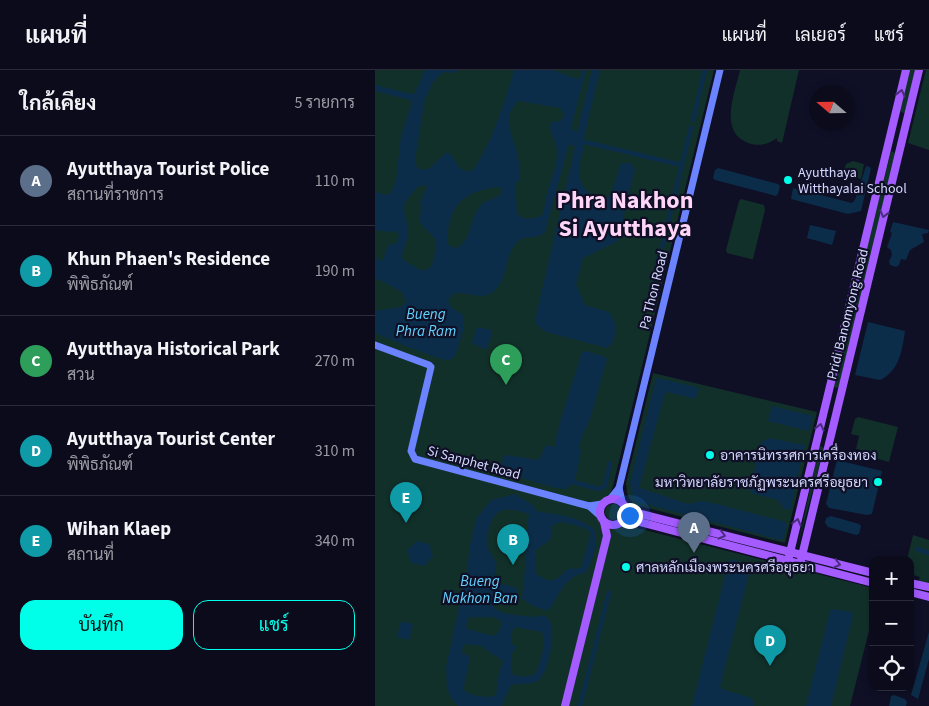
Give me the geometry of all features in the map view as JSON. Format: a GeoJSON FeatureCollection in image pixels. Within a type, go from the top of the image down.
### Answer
{"type":"FeatureCollection","features":[{"type":"Feature","properties":{"kind":"main road","name":"Pridi Banomyong Road"},"geometry":{"type":"LineString","coordinates":[[787,561],[906,70]]}},
{"type":"Feature","properties":{"kind":"main road","name":"Pridi Banomyong Road"},"geometry":{"type":"LineString","coordinates":[[800,564],[919,70]]}},
{"type":"Feature","properties":{"kind":"main road"},"geometry":{"type":"LineString","coordinates":[[896,113],[903,117],[908,116]]}},
{"type":"Feature","properties":{"kind":"main road"},"geometry":{"type":"LineString","coordinates":[[887,150],[892,148],[899,153]]}},
{"type":"Feature","properties":{"kind":"main road"},"geometry":{"type":"LineString","coordinates":[[830,386],[838,390],[842,389]]}},
{"type":"Feature","properties":{"kind":"main road"},"geometry":{"type":"LineString","coordinates":[[816,443],[828,446]]}},
{"type":"Feature","properties":{"kind":"main road"},"geometry":{"type":"LineString","coordinates":[[607,536],[604,522],[599,515],[602,504],[611,498],[621,501],[626,509],[869,572]]}},
{"type":"Feature","properties":{"kind":"main road"},"geometry":{"type":"LineString","coordinates":[[565,706],[607,536],[615,525],[624,519],[626,509]]}},
{"type":"Feature","properties":{"kind":"main road"},"geometry":{"type":"LineString","coordinates":[[624,519],[869,581]]}},
{"type":"Feature","properties":{"kind":"main road"},"geometry":{"type":"LineString","coordinates":[[604,522],[609,525],[615,525]]}},
{"type":"Feature","properties":{"kind":"main road"},"geometry":{"type":"LineString","coordinates":[[679,533],[681,531],[681,524]]}},
{"type":"Feature","properties":{"kind":"main road"},"geometry":{"type":"LineString","coordinates":[[698,538],[697,535],[700,529]]}},
{"type":"Feature","properties":{"kind":"main road"},"geometry":{"type":"LineString","coordinates":[[914,583],[929,587]]}},
{"type":"Feature","properties":{"kind":"main road"},"geometry":{"type":"LineString","coordinates":[[914,593],[929,597]]}},
{"type":"Feature","properties":{"kind":"street","name":"Pa Thon Road"},"geometry":{"type":"LineString","coordinates":[[621,501],[619,488],[720,70]]}},
{"type":"Feature","properties":{"kind":"street","name":"Si Sanphet Road"},"geometry":{"type":"LineString","coordinates":[[375,345],[431,367],[411,451],[415,459],[589,506],[602,504]]}},
{"type":"Feature","properties":{"kind":"street","name":"Pa Thon Road"},"geometry":{"type":"LineString","coordinates":[[611,498],[619,488]]}},
{"type":"Feature","properties":{"kind":"street","name":"Si Sanphet Road"},"geometry":{"type":"LineString","coordinates":[[589,506],[599,515]]}},
{"type":"Feature","properties":{"kind":"green space"},"geometry":{"type":"Polygon","coordinates":[[[375,70],[714,70],[613,486],[610,494],[600,502],[596,514],[602,525],[633,527],[869,587],[869,631],[850,706],[375,706],[375,70]]]}},
{"type":"Feature","properties":{"kind":"green space"},"geometry":{"type":"Polygon","coordinates":[[[740,70],[799,70],[782,143],[777,141],[777,138],[764,144],[748,143],[733,130],[731,121],[732,100],[740,70]]]}},
{"type":"Feature","properties":{"kind":"green space"},"geometry":{"type":"Polygon","coordinates":[[[909,70],[915,70],[905,112],[903,113],[900,111],[909,70]]]}},
{"type":"Feature","properties":{"kind":"green space"},"geometry":{"type":"Polygon","coordinates":[[[926,70],[929,70],[929,150],[908,143],[926,70]]]}},
{"type":"Feature","properties":{"kind":"green space"},"geometry":{"type":"Polygon","coordinates":[[[891,151],[895,153],[839,387],[836,388],[833,386],[891,151]]]}},
{"type":"Feature","properties":{"kind":"green space"},"geometry":{"type":"Polygon","coordinates":[[[853,161],[864,164],[861,179],[843,174],[846,164],[853,161]]]}},
{"type":"Feature","properties":{"kind":"green space"},"geometry":{"type":"Polygon","coordinates":[[[741,199],[764,205],[765,210],[753,259],[727,253],[726,250],[741,199]]]}},
{"type":"Feature","properties":{"kind":"green space"},"geometry":{"type":"Polygon","coordinates":[[[653,373],[817,412],[785,543],[636,505],[631,501],[628,496],[626,483],[653,373]]]}},
{"type":"Feature","properties":{"kind":"green space"},"geometry":{"type":"Polygon","coordinates":[[[858,417],[898,427],[889,462],[864,455],[865,451],[856,449],[859,436],[851,434],[855,419],[858,417]]]}},
{"type":"Feature","properties":{"kind":"green space"},"geometry":{"type":"Polygon","coordinates":[[[819,447],[824,448],[798,545],[819,447]]]}},
{"type":"Feature","properties":{"kind":"green space"},"geometry":{"type":"Polygon","coordinates":[[[610,504],[616,504],[621,509],[619,518],[610,520],[605,515],[605,509],[610,504]]]}},
{"type":"Feature","properties":{"kind":"green space"},"geometry":{"type":"Polygon","coordinates":[[[913,535],[929,540],[929,586],[918,583],[920,577],[914,575],[914,556],[908,556],[913,535]]]}},
{"type":"Feature","properties":{"kind":"water","name":"Bueng Phra Ram"},"geometry":{"type":"Polygon","coordinates":[[[425,70],[459,70],[455,73],[443,72],[432,83],[424,103],[415,161],[417,168],[423,170],[430,168],[447,152],[459,167],[466,171],[472,171],[491,137],[514,70],[553,70],[577,79],[580,78],[582,70],[586,70],[571,129],[577,132],[592,70],[600,70],[584,137],[579,175],[586,190],[594,197],[604,201],[612,192],[621,163],[630,163],[635,168],[618,241],[583,258],[576,284],[585,305],[609,312],[616,324],[614,341],[607,348],[546,332],[536,324],[535,320],[575,147],[569,144],[545,232],[542,235],[523,238],[517,242],[509,255],[499,285],[494,291],[483,296],[458,293],[453,294],[448,300],[451,307],[462,314],[464,321],[464,328],[456,352],[451,359],[435,357],[375,333],[375,311],[401,307],[406,302],[402,292],[375,279],[375,256],[380,261],[383,260],[390,244],[397,243],[399,234],[395,231],[375,230],[375,192],[390,194],[396,182],[401,136],[412,102],[375,91],[375,85],[412,94],[415,93],[425,70]],[[519,101],[513,107],[509,121],[509,128],[519,163],[519,181],[515,183],[517,214],[525,218],[532,218],[541,216],[543,212],[547,191],[555,169],[557,147],[550,125],[552,121],[558,122],[563,118],[563,113],[560,108],[519,101]],[[427,186],[417,187],[405,203],[404,210],[408,235],[402,258],[419,269],[424,270],[429,269],[434,260],[436,240],[421,224],[420,220],[420,202],[427,186]],[[498,187],[481,190],[462,200],[457,206],[449,224],[448,245],[457,248],[462,244],[466,239],[477,210],[483,203],[499,196],[501,193],[501,188],[498,187]]]}},
{"type":"Feature","properties":{"kind":"water"},"geometry":{"type":"Polygon","coordinates":[[[866,166],[871,169],[861,211],[848,214],[791,199],[793,188],[852,203],[855,200],[866,166]]]}},
{"type":"Feature","properties":{"kind":"water"},"geometry":{"type":"Polygon","coordinates":[[[718,168],[778,184],[780,186],[778,194],[776,196],[715,180],[713,178],[715,170],[718,168]]]}},
{"type":"Feature","properties":{"kind":"water"},"geometry":{"type":"Polygon","coordinates":[[[893,222],[929,230],[928,233],[922,234],[924,242],[910,250],[906,260],[901,259],[896,267],[890,265],[889,261],[892,255],[891,250],[887,247],[892,233],[890,232],[893,222]]]}},
{"type":"Feature","properties":{"kind":"water"},"geometry":{"type":"Polygon","coordinates":[[[810,225],[836,231],[832,245],[807,238],[810,225]]]}},
{"type":"Feature","properties":{"kind":"water"},"geometry":{"type":"Polygon","coordinates":[[[868,322],[905,331],[899,360],[891,371],[880,380],[855,375],[868,322]]]}},
{"type":"Feature","properties":{"kind":"water"},"geometry":{"type":"Polygon","coordinates":[[[479,327],[491,330],[492,333],[487,348],[484,349],[472,342],[476,329],[479,327]]]}},
{"type":"Feature","properties":{"kind":"water"},"geometry":{"type":"Polygon","coordinates":[[[586,351],[607,359],[590,419],[579,447],[581,452],[575,480],[566,489],[556,488],[501,472],[499,470],[504,456],[538,460],[547,445],[555,447],[560,422],[582,352],[586,351]]]}},
{"type":"Feature","properties":{"kind":"water"},"geometry":{"type":"Polygon","coordinates":[[[656,379],[696,387],[699,390],[695,399],[665,393],[640,488],[688,504],[702,501],[786,522],[787,526],[783,539],[638,502],[633,497],[630,482],[656,379]]]}},
{"type":"Feature","properties":{"kind":"water"},"geometry":{"type":"Polygon","coordinates":[[[772,406],[813,416],[809,431],[768,421],[772,406]]]}},
{"type":"Feature","properties":{"kind":"water"},"geometry":{"type":"Polygon","coordinates":[[[769,438],[805,445],[790,510],[784,509],[778,500],[751,493],[750,491],[760,443],[769,438]]]}},
{"type":"Feature","properties":{"kind":"water"},"geometry":{"type":"Polygon","coordinates":[[[837,460],[882,471],[872,514],[867,515],[829,508],[826,504],[837,460]]]}},
{"type":"Feature","properties":{"kind":"water","name":"Bueng Nakhon Ban"},"geometry":{"type":"Polygon","coordinates":[[[515,494],[534,506],[536,511],[566,516],[587,524],[594,529],[596,540],[593,558],[585,573],[567,582],[549,610],[542,609],[522,598],[529,514],[515,510],[504,510],[495,515],[489,529],[487,541],[496,563],[495,579],[496,582],[518,590],[518,598],[514,601],[497,597],[493,603],[494,608],[514,615],[535,617],[543,615],[548,618],[551,625],[552,643],[543,675],[538,681],[527,684],[514,684],[510,687],[502,706],[458,706],[451,698],[447,688],[446,667],[476,519],[491,500],[515,494]],[[563,522],[554,524],[551,527],[550,539],[536,550],[535,573],[548,580],[556,579],[567,569],[581,568],[591,533],[585,528],[563,522]],[[493,617],[468,618],[467,629],[494,636],[499,631],[502,623],[493,617]],[[515,627],[512,632],[512,644],[517,647],[512,653],[511,673],[517,676],[535,674],[543,648],[542,632],[515,627]],[[466,644],[463,646],[462,652],[470,657],[463,690],[479,696],[488,697],[496,695],[499,672],[503,661],[482,646],[466,644]]]}},
{"type":"Feature","properties":{"kind":"water"},"geometry":{"type":"Polygon","coordinates":[[[831,516],[859,524],[861,526],[859,534],[856,535],[828,527],[825,523],[826,518],[831,516]]]}},
{"type":"Feature","properties":{"kind":"water"},"geometry":{"type":"Polygon","coordinates":[[[417,541],[429,544],[433,556],[424,566],[411,563],[407,550],[417,541]]]}},
{"type":"Feature","properties":{"kind":"water"},"geometry":{"type":"Polygon","coordinates":[[[729,560],[751,566],[720,686],[722,689],[751,698],[754,701],[753,706],[692,706],[729,560]]]}},
{"type":"Feature","properties":{"kind":"water"},"geometry":{"type":"Polygon","coordinates":[[[834,609],[851,612],[853,615],[831,706],[806,706],[830,611],[834,609]]]}},
{"type":"Feature","properties":{"kind":"water"},"geometry":{"type":"Polygon","coordinates":[[[401,621],[413,624],[409,640],[397,637],[401,621]]]}},
{"type":"Feature","properties":{"kind":"water"},"geometry":{"type":"Polygon","coordinates":[[[929,632],[929,659],[918,699],[911,695],[914,691],[914,684],[929,632]]]}},
{"type":"Feature","properties":{"kind":"water"},"geometry":{"type":"Polygon","coordinates":[[[894,695],[905,699],[907,702],[906,706],[889,706],[891,696],[894,695]]]}},
{"type":"Feature","properties":{"kind":"waterway"},"geometry":{"type":"LineString","coordinates":[[693,120],[705,70]]}},
{"type":"Feature","properties":{"kind":"waterway"},"geometry":{"type":"LineString","coordinates":[[662,247],[691,127]]}},
{"type":"Feature","properties":{"kind":"waterway"},"geometry":{"type":"LineString","coordinates":[[580,141],[682,165]]}},
{"type":"Feature","properties":{"kind":"waterway"},"geometry":{"type":"LineString","coordinates":[[654,279],[660,252]]}},
{"type":"Feature","properties":{"kind":"waterway"},"geometry":{"type":"LineString","coordinates":[[569,481],[599,489],[605,486],[610,463]]}},
{"type":"Feature","properties":{"kind":"waterway"},"geometry":{"type":"LineString","coordinates":[[917,549],[929,553]]}},
{"type":"Feature","properties":{"kind":"waterway"},"geometry":{"type":"LineString","coordinates":[[580,706],[609,593]]}},
{"type":"Feature","properties":{"kind":"place","name":"Ayutthaya Witthayalai School"},"geometry":{"type":"Point","coordinates":[788,180]}},
{"type":"Feature","properties":{"kind":"place","name":"Ayutthaya Historical Park"},"geometry":{"type":"Point","coordinates":[506,385]}},
{"type":"Feature","properties":{"kind":"place","name":"อาคารนิทรรศการเครื่องทอง"},"geometry":{"type":"Point","coordinates":[710,455]}},
{"type":"Feature","properties":{"kind":"place","name":"มหาวิทยาลัยราชภัฏพระนครศรีอยุธยา"},"geometry":{"type":"Point","coordinates":[878,482]}},
{"type":"Feature","properties":{"kind":"place","name":"Wihan Klaep"},"geometry":{"type":"Point","coordinates":[406,523]}},
{"type":"Feature","properties":{"kind":"place","name":"Ayutthaya Tourist Police"},"geometry":{"type":"Point","coordinates":[694,553]}},
{"type":"Feature","properties":{"kind":"place","name":"Khun Phaen's Residence"},"geometry":{"type":"Point","coordinates":[513,565]}},
{"type":"Feature","properties":{"kind":"place","name":"ศาลหลักเมืองพระนครศรีอยุธยา"},"geometry":{"type":"Point","coordinates":[626,567]}},
{"type":"Feature","properties":{"kind":"place","name":"Ayutthaya Tourist Center"},"geometry":{"type":"Point","coordinates":[770,666]}},
{"type":"Feature","properties":{"kind":"district","name":"Phra Nakhon Si Ayutthaya"},"geometry":{"type":"Point","coordinates":[625,214]}}]}
